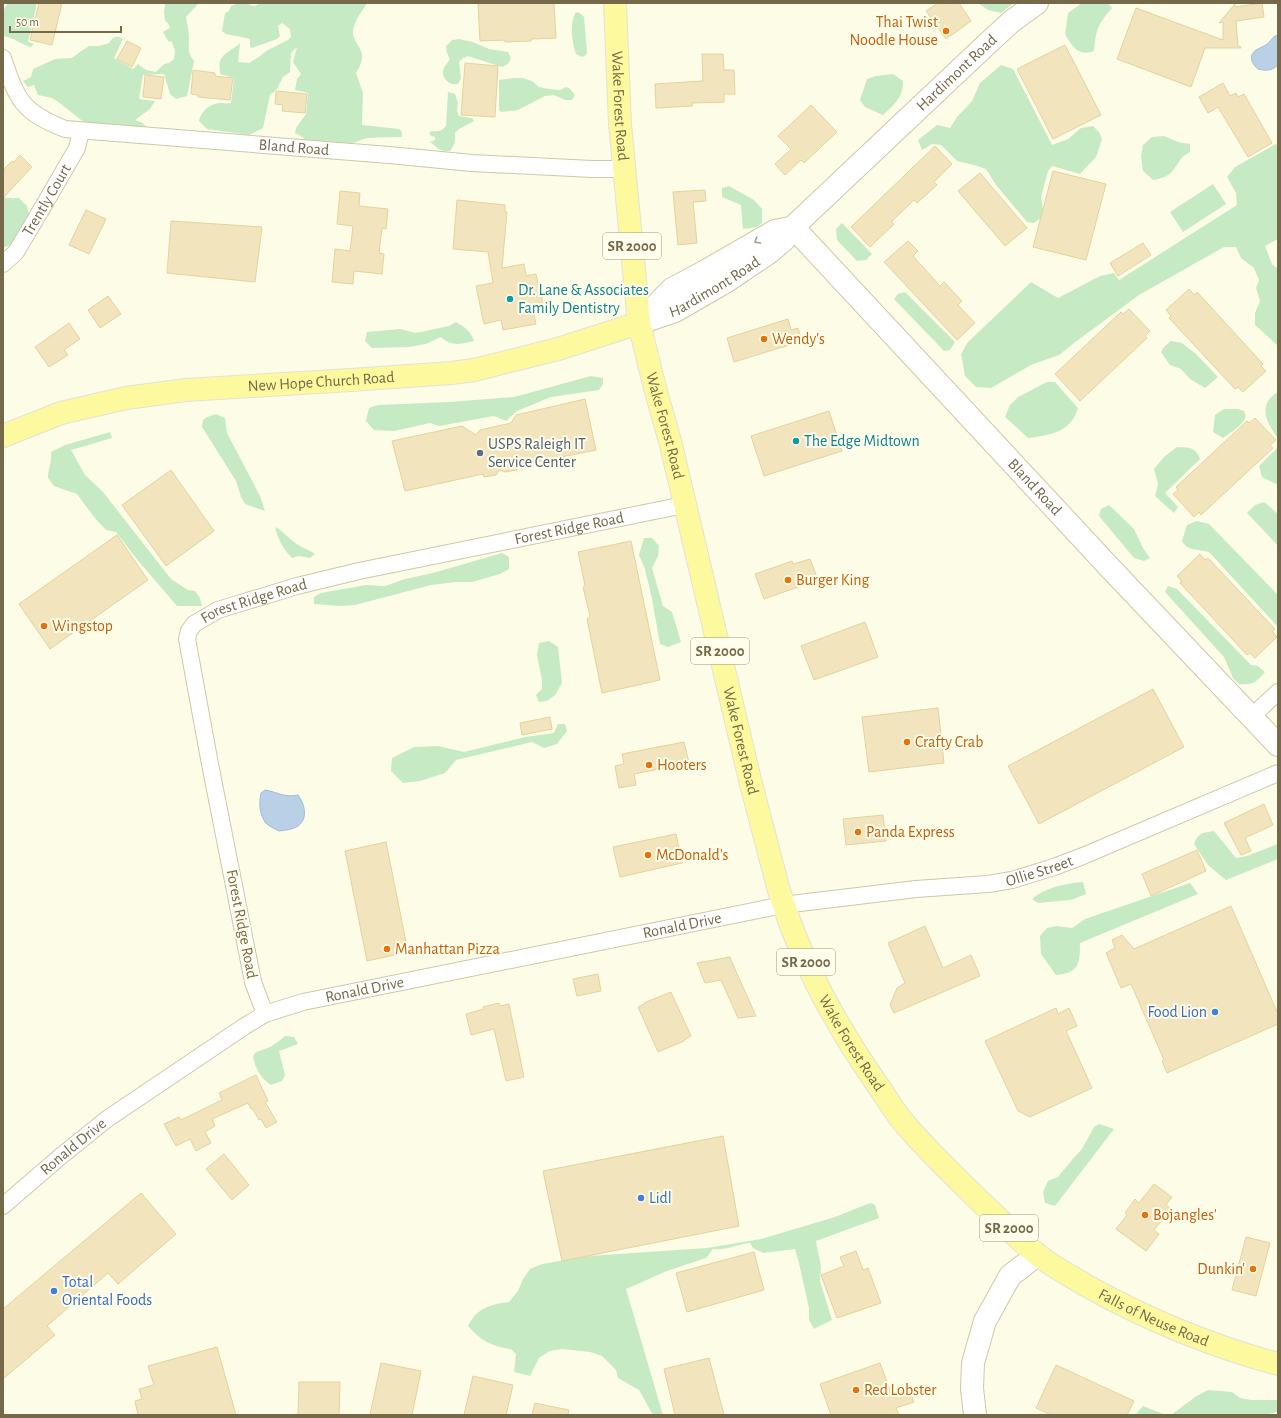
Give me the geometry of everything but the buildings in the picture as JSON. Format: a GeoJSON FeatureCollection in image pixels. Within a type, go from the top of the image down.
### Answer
{"type":"FeatureCollection","features":[{"type":"Feature","properties":{"kind":"main road","name":"Wake Forest Road"},"geometry":{"type":"LineString","coordinates":[[615,3],[620,124],[639,323],[671,445],[684,505],[752,786],[783,905],[821,994],[838,1025],[903,1122],[942,1164],[1037,1255]]}},
{"type":"Feature","properties":{"kind":"main road","name":"New Hope Church Road"},"geometry":{"type":"LineString","coordinates":[[3,436],[61,413],[126,398],[186,390],[351,380],[474,370],[558,349],[639,323]]}},
{"type":"Feature","properties":{"kind":"main road","name":"Falls of Neuse Road"},"geometry":{"type":"LineString","coordinates":[[1037,1255],[1115,1302],[1150,1319],[1230,1350],[1278,1364]]}},
{"type":"Feature","properties":{"kind":"street","name":"Hardimont Road"},"geometry":{"type":"LineString","coordinates":[[639,323],[675,311],[727,281],[770,252],[784,240],[793,227],[987,44],[1012,21],[1037,3]]}},
{"type":"Feature","properties":{"kind":"street","name":"Bland Road"},"geometry":{"type":"LineString","coordinates":[[3,58],[12,85],[25,107],[43,120],[65,129],[472,163],[592,169],[624,169]]}},
{"type":"Feature","properties":{"kind":"street","name":"Trently Court"},"geometry":{"type":"LineString","coordinates":[[3,264],[16,252],[44,206],[77,148],[81,131]]}},
{"type":"Feature","properties":{"kind":"street","name":"Bland Road"},"geometry":{"type":"LineString","coordinates":[[793,227],[1278,746]]}},
{"type":"Feature","properties":{"kind":"street","name":"Forest Ridge Road"},"geometry":{"type":"LineString","coordinates":[[265,1014],[253,982],[187,639],[189,631],[194,624],[218,610],[297,586],[359,571],[684,505]]}},
{"type":"Feature","properties":{"kind":"street"},"geometry":{"type":"LineString","coordinates":[[1251,717],[1278,692]]}},
{"type":"Feature","properties":{"kind":"street","name":"Ollie Street"},"geometry":{"type":"LineString","coordinates":[[783,905],[916,889],[1003,882],[1024,877],[1083,856],[1278,772]]}},
{"type":"Feature","properties":{"kind":"street","name":"Ronald Drive"},"geometry":{"type":"LineString","coordinates":[[3,1206],[107,1119],[265,1014],[293,1005],[783,905]]}},
{"type":"Feature","properties":{"kind":"street"},"geometry":{"type":"LineString","coordinates":[[975,1415],[972,1388],[973,1363],[986,1321],[1010,1276],[1037,1255]]}},
{"type":"Feature","properties":{"kind":"green space"},"geometry":{"type":"Polygon","coordinates":[[[8,3],[37,3],[28,42],[34,44],[31,47],[3,36],[3,11],[8,3]]]}},
{"type":"Feature","properties":{"kind":"green space"},"geometry":{"type":"Polygon","coordinates":[[[163,3],[199,3],[186,17],[189,36],[189,50],[194,61],[187,96],[176,99],[170,94],[164,74],[143,75],[139,99],[155,101],[150,109],[135,120],[143,123],[147,128],[85,123],[52,98],[38,95],[34,85],[28,87],[23,81],[31,77],[33,69],[55,59],[72,58],[89,46],[99,46],[109,43],[112,39],[117,37],[123,39],[114,58],[133,69],[138,64],[146,70],[156,72],[164,64],[169,63],[174,59],[175,51],[172,42],[168,41],[163,32],[170,28],[168,23],[165,21],[165,5],[163,3]]]}},
{"type":"Feature","properties":{"kind":"green space"},"geometry":{"type":"Polygon","coordinates":[[[238,3],[249,3],[250,5],[255,6],[260,3],[367,3],[357,20],[353,31],[362,55],[361,62],[356,73],[363,93],[362,125],[399,129],[402,132],[402,137],[366,138],[350,144],[338,146],[307,142],[295,133],[296,128],[306,114],[308,93],[295,90],[297,79],[301,74],[293,62],[297,47],[291,53],[290,72],[283,77],[277,89],[270,95],[263,128],[249,135],[207,129],[199,121],[204,111],[213,104],[231,103],[234,78],[220,74],[220,62],[224,55],[240,43],[238,62],[249,63],[266,51],[291,37],[290,29],[282,23],[278,26],[280,36],[277,39],[252,48],[250,47],[250,39],[226,34],[222,31],[225,13],[229,11],[231,6],[238,3]]]}},
{"type":"Feature","properties":{"kind":"green space"},"geometry":{"type":"Polygon","coordinates":[[[978,3],[1014,3],[1001,13],[988,10],[978,3]]]}},
{"type":"Feature","properties":{"kind":"green space"},"geometry":{"type":"Polygon","coordinates":[[[1082,3],[1108,3],[1112,8],[1098,27],[1094,51],[1089,53],[1076,50],[1065,34],[1068,13],[1082,3]]]}},
{"type":"Feature","properties":{"kind":"green space"},"geometry":{"type":"Polygon","coordinates":[[[576,12],[580,13],[584,17],[587,52],[586,55],[582,57],[576,54],[572,39],[572,21],[576,12]]]}},
{"type":"Feature","properties":{"kind":"green space"},"geometry":{"type":"Polygon","coordinates":[[[459,39],[473,42],[489,49],[508,52],[511,58],[508,64],[502,67],[468,56],[463,58],[459,62],[461,78],[458,84],[449,83],[443,74],[444,68],[450,59],[446,46],[452,40],[459,39]]]}},
{"type":"Feature","properties":{"kind":"green space"},"geometry":{"type":"Polygon","coordinates":[[[1001,65],[1013,69],[1052,145],[1068,139],[1081,128],[1093,126],[1099,132],[1102,139],[1096,157],[1080,174],[1052,166],[1048,171],[1041,198],[1044,216],[1034,223],[1027,222],[996,185],[986,169],[957,161],[941,145],[932,144],[922,150],[918,140],[937,125],[950,128],[957,117],[972,101],[980,83],[1001,65]]]}},
{"type":"Feature","properties":{"kind":"green space"},"geometry":{"type":"Polygon","coordinates":[[[893,74],[903,81],[902,91],[894,104],[883,115],[865,107],[860,100],[867,79],[876,76],[893,74]]]}},
{"type":"Feature","properties":{"kind":"green space"},"geometry":{"type":"Polygon","coordinates":[[[522,78],[532,81],[539,87],[549,89],[560,90],[566,87],[569,88],[575,95],[572,100],[565,100],[554,95],[545,96],[518,110],[501,112],[499,110],[499,80],[522,78]]]}},
{"type":"Feature","properties":{"kind":"green space"},"geometry":{"type":"Polygon","coordinates":[[[448,92],[455,94],[458,103],[457,111],[459,116],[472,118],[474,121],[459,129],[455,133],[453,147],[450,151],[446,151],[439,149],[430,142],[435,140],[435,137],[431,136],[429,133],[431,131],[440,131],[446,126],[448,92]]]}},
{"type":"Feature","properties":{"kind":"green space"},"geometry":{"type":"Polygon","coordinates":[[[1164,136],[1178,142],[1190,144],[1190,152],[1180,160],[1172,172],[1162,178],[1153,180],[1143,171],[1141,157],[1143,145],[1152,137],[1164,136]]]}},
{"type":"Feature","properties":{"kind":"green space"},"geometry":{"type":"Polygon","coordinates":[[[1276,144],[1278,146],[1278,239],[1265,246],[1272,264],[1278,269],[1278,346],[1255,325],[1255,313],[1260,301],[1256,288],[1259,280],[1254,268],[1241,258],[1236,247],[1224,247],[1139,295],[1059,355],[1031,365],[991,388],[976,387],[965,376],[961,354],[968,342],[1031,282],[1058,298],[1100,276],[1114,273],[1119,280],[1237,205],[1236,193],[1227,177],[1235,167],[1276,144]]]}},
{"type":"Feature","properties":{"kind":"green space"},"geometry":{"type":"Polygon","coordinates":[[[1213,184],[1226,204],[1183,232],[1170,212],[1213,184]]]}},
{"type":"Feature","properties":{"kind":"green space"},"geometry":{"type":"Polygon","coordinates":[[[729,186],[754,200],[762,209],[762,223],[757,227],[743,229],[741,205],[722,197],[722,188],[729,186]]]}},
{"type":"Feature","properties":{"kind":"green space"},"geometry":{"type":"Polygon","coordinates":[[[3,196],[6,198],[19,198],[27,206],[31,222],[12,244],[3,248],[3,196]]]}},
{"type":"Feature","properties":{"kind":"green space"},"geometry":{"type":"Polygon","coordinates":[[[842,223],[872,254],[866,260],[857,261],[837,240],[836,229],[842,223]]]}},
{"type":"Feature","properties":{"kind":"green space"},"geometry":{"type":"Polygon","coordinates":[[[905,292],[955,342],[950,350],[944,351],[894,299],[898,294],[905,292]]]}},
{"type":"Feature","properties":{"kind":"green space"},"geometry":{"type":"Polygon","coordinates":[[[456,322],[467,330],[474,341],[456,344],[441,337],[426,344],[409,347],[372,348],[365,341],[367,332],[400,329],[416,333],[449,326],[456,322]]]}},
{"type":"Feature","properties":{"kind":"green space"},"geometry":{"type":"Polygon","coordinates":[[[1171,341],[1182,343],[1196,354],[1218,377],[1205,388],[1190,379],[1181,369],[1170,365],[1161,352],[1171,341]]]}},
{"type":"Feature","properties":{"kind":"green space"},"geometry":{"type":"Polygon","coordinates":[[[591,376],[603,378],[603,384],[599,390],[551,397],[517,411],[506,421],[494,416],[439,426],[430,423],[394,431],[374,430],[366,421],[369,408],[378,405],[514,397],[591,376]]]}},
{"type":"Feature","properties":{"kind":"green space"},"geometry":{"type":"Polygon","coordinates":[[[1047,382],[1055,382],[1078,408],[1075,416],[1059,431],[1052,434],[1028,438],[1005,417],[1010,405],[1018,397],[1047,382]]]}},
{"type":"Feature","properties":{"kind":"green space"},"geometry":{"type":"Polygon","coordinates":[[[1278,392],[1278,438],[1267,420],[1266,408],[1267,402],[1278,392]]]}},
{"type":"Feature","properties":{"kind":"green space"},"geometry":{"type":"Polygon","coordinates":[[[1224,409],[1238,409],[1244,411],[1245,416],[1244,420],[1239,426],[1223,438],[1213,432],[1215,415],[1224,409]]]}},
{"type":"Feature","properties":{"kind":"green space"},"geometry":{"type":"Polygon","coordinates":[[[216,414],[225,418],[227,433],[260,496],[265,511],[245,504],[236,481],[202,427],[203,420],[216,414]]]}},
{"type":"Feature","properties":{"kind":"green space"},"geometry":{"type":"Polygon","coordinates":[[[110,432],[112,438],[71,450],[85,475],[103,492],[171,579],[188,590],[195,591],[200,598],[202,606],[177,606],[135,557],[116,532],[106,530],[77,494],[54,486],[48,478],[51,452],[65,445],[110,432]]]}},
{"type":"Feature","properties":{"kind":"green space"},"geometry":{"type":"Polygon","coordinates":[[[1177,447],[1191,448],[1196,452],[1200,459],[1165,493],[1178,507],[1174,513],[1155,496],[1158,484],[1154,469],[1164,457],[1177,447]]]}},
{"type":"Feature","properties":{"kind":"green space"},"geometry":{"type":"Polygon","coordinates":[[[1278,447],[1278,485],[1262,477],[1259,466],[1278,447]]]}},
{"type":"Feature","properties":{"kind":"green space"},"geometry":{"type":"Polygon","coordinates":[[[1264,502],[1278,514],[1278,546],[1247,513],[1255,505],[1264,502]]]}},
{"type":"Feature","properties":{"kind":"green space"},"geometry":{"type":"Polygon","coordinates":[[[1109,505],[1134,529],[1143,548],[1150,558],[1144,561],[1134,558],[1099,516],[1101,509],[1109,505]]]}},
{"type":"Feature","properties":{"kind":"green space"},"geometry":{"type":"Polygon","coordinates":[[[1197,521],[1209,524],[1278,595],[1278,627],[1209,552],[1194,550],[1184,545],[1182,541],[1187,525],[1197,521]]]}},
{"type":"Feature","properties":{"kind":"green space"},"geometry":{"type":"Polygon","coordinates":[[[275,527],[296,544],[315,554],[310,558],[299,556],[292,558],[281,544],[275,527]]]}},
{"type":"Feature","properties":{"kind":"green space"},"geometry":{"type":"Polygon","coordinates":[[[644,538],[652,538],[659,546],[658,556],[652,568],[663,606],[672,612],[681,642],[668,647],[660,644],[645,569],[639,555],[644,538]]]}},
{"type":"Feature","properties":{"kind":"green space"},"geometry":{"type":"Polygon","coordinates":[[[502,553],[509,557],[509,569],[500,574],[472,582],[431,585],[355,605],[341,606],[314,604],[314,597],[321,593],[366,585],[385,586],[405,579],[433,573],[502,553]]]}},
{"type":"Feature","properties":{"kind":"green space"},"geometry":{"type":"Polygon","coordinates":[[[1168,586],[1177,589],[1251,665],[1258,666],[1265,672],[1254,682],[1239,684],[1233,678],[1224,657],[1165,592],[1168,586]]]}},
{"type":"Feature","properties":{"kind":"green space"},"geometry":{"type":"Polygon","coordinates":[[[549,641],[558,647],[562,683],[555,695],[547,701],[539,702],[536,695],[542,689],[542,680],[537,655],[539,643],[549,641]]]}},
{"type":"Feature","properties":{"kind":"green space"},"geometry":{"type":"Polygon","coordinates":[[[558,724],[565,724],[567,731],[557,744],[544,748],[532,742],[456,760],[445,773],[420,781],[403,783],[391,771],[392,758],[414,747],[438,746],[464,752],[525,737],[554,733],[558,724]]]}},
{"type":"Feature","properties":{"kind":"green space"},"geometry":{"type":"Polygon","coordinates":[[[1214,831],[1236,858],[1247,856],[1278,844],[1278,859],[1226,880],[1208,865],[1194,844],[1199,835],[1214,831]]]}},
{"type":"Feature","properties":{"kind":"green space"},"geometry":{"type":"Polygon","coordinates":[[[1083,882],[1086,894],[1071,900],[1038,903],[1032,899],[1049,889],[1083,882]]]}},
{"type":"Feature","properties":{"kind":"green space"},"geometry":{"type":"Polygon","coordinates":[[[1190,883],[1198,894],[1080,943],[1078,962],[1074,970],[1056,975],[1041,954],[1040,936],[1047,928],[1056,926],[1072,928],[1085,919],[1190,883]]]}},
{"type":"Feature","properties":{"kind":"green space"},"geometry":{"type":"Polygon","coordinates":[[[285,1036],[294,1037],[298,1044],[279,1051],[285,1075],[282,1081],[271,1085],[259,1073],[253,1056],[256,1052],[272,1046],[285,1036]]]}},
{"type":"Feature","properties":{"kind":"green space"},"geometry":{"type":"Polygon","coordinates":[[[1099,1124],[1114,1129],[1055,1206],[1045,1203],[1043,1192],[1048,1181],[1058,1177],[1082,1149],[1094,1127],[1099,1124]]]}},
{"type":"Feature","properties":{"kind":"green space"},"geometry":{"type":"Polygon","coordinates":[[[870,1203],[875,1205],[879,1218],[816,1241],[821,1267],[820,1281],[832,1320],[814,1329],[809,1320],[809,1308],[795,1249],[763,1253],[753,1248],[750,1243],[722,1249],[713,1249],[706,1258],[667,1271],[626,1289],[663,1415],[653,1415],[639,1390],[618,1378],[616,1370],[602,1356],[590,1352],[562,1349],[550,1351],[539,1358],[530,1376],[514,1372],[516,1354],[511,1349],[492,1345],[482,1339],[468,1326],[475,1315],[484,1308],[509,1302],[518,1291],[523,1279],[530,1269],[542,1264],[589,1256],[707,1248],[761,1239],[835,1217],[870,1203]]]}},
{"type":"Feature","properties":{"kind":"green space"},"geometry":{"type":"Polygon","coordinates":[[[1208,1390],[1232,1392],[1240,1398],[1251,1400],[1278,1400],[1278,1412],[1262,1415],[1171,1415],[1195,1397],[1208,1390]]]}},
{"type":"Feature","properties":{"kind":"green space"},"geometry":{"type":"Polygon","coordinates":[[[1143,1406],[1166,1415],[1135,1415],[1143,1406]]]}},
{"type":"Feature","properties":{"kind":"water"},"geometry":{"type":"Polygon","coordinates":[[[1278,35],[1278,65],[1269,70],[1258,69],[1254,65],[1252,55],[1256,50],[1266,45],[1278,35]]]}},
{"type":"Feature","properties":{"kind":"water"},"geometry":{"type":"Polygon","coordinates":[[[265,790],[285,795],[298,795],[304,806],[304,815],[298,826],[288,830],[279,831],[266,823],[263,819],[260,804],[261,793],[265,790]]]}},
{"type":"Feature","properties":{"kind":"place","name":"Thai Twist Noodle House"},"geometry":{"type":"Point","coordinates":[946,31]}},
{"type":"Feature","properties":{"kind":"place","name":"Dr. Lane & Associates Family Dentistry"},"geometry":{"type":"Point","coordinates":[510,299]}},
{"type":"Feature","properties":{"kind":"place","name":"Wendy's"},"geometry":{"type":"Point","coordinates":[764,339]}},
{"type":"Feature","properties":{"kind":"place","name":"The Edge Midtown"},"geometry":{"type":"Point","coordinates":[796,441]}},
{"type":"Feature","properties":{"kind":"place","name":"USPS Raleigh IT Service Center"},"geometry":{"type":"Point","coordinates":[480,453]}},
{"type":"Feature","properties":{"kind":"place","name":"Burger King"},"geometry":{"type":"Point","coordinates":[788,580]}},
{"type":"Feature","properties":{"kind":"place","name":"Wingstop"},"geometry":{"type":"Point","coordinates":[44,626]}},
{"type":"Feature","properties":{"kind":"place","name":"Crafty Crab"},"geometry":{"type":"Point","coordinates":[907,742]}},
{"type":"Feature","properties":{"kind":"place","name":"Hooters"},"geometry":{"type":"Point","coordinates":[649,765]}},
{"type":"Feature","properties":{"kind":"place","name":"Panda Express"},"geometry":{"type":"Point","coordinates":[858,832]}},
{"type":"Feature","properties":{"kind":"place","name":"McDonald's"},"geometry":{"type":"Point","coordinates":[648,855]}},
{"type":"Feature","properties":{"kind":"place","name":"Manhattan Pizza"},"geometry":{"type":"Point","coordinates":[387,949]}},
{"type":"Feature","properties":{"kind":"place","name":"Food Lion"},"geometry":{"type":"Point","coordinates":[1215,1012]}},
{"type":"Feature","properties":{"kind":"place","name":"Lidl"},"geometry":{"type":"Point","coordinates":[641,1198]}},
{"type":"Feature","properties":{"kind":"place","name":"Bojangles'"},"geometry":{"type":"Point","coordinates":[1145,1215]}},
{"type":"Feature","properties":{"kind":"place","name":"Dunkin'"},"geometry":{"type":"Point","coordinates":[1253,1269]}},
{"type":"Feature","properties":{"kind":"place","name":"Total Oriental Foods"},"geometry":{"type":"Point","coordinates":[54,1291]}},
{"type":"Feature","properties":{"kind":"place","name":"Red Lobster"},"geometry":{"type":"Point","coordinates":[856,1390]}}]}
